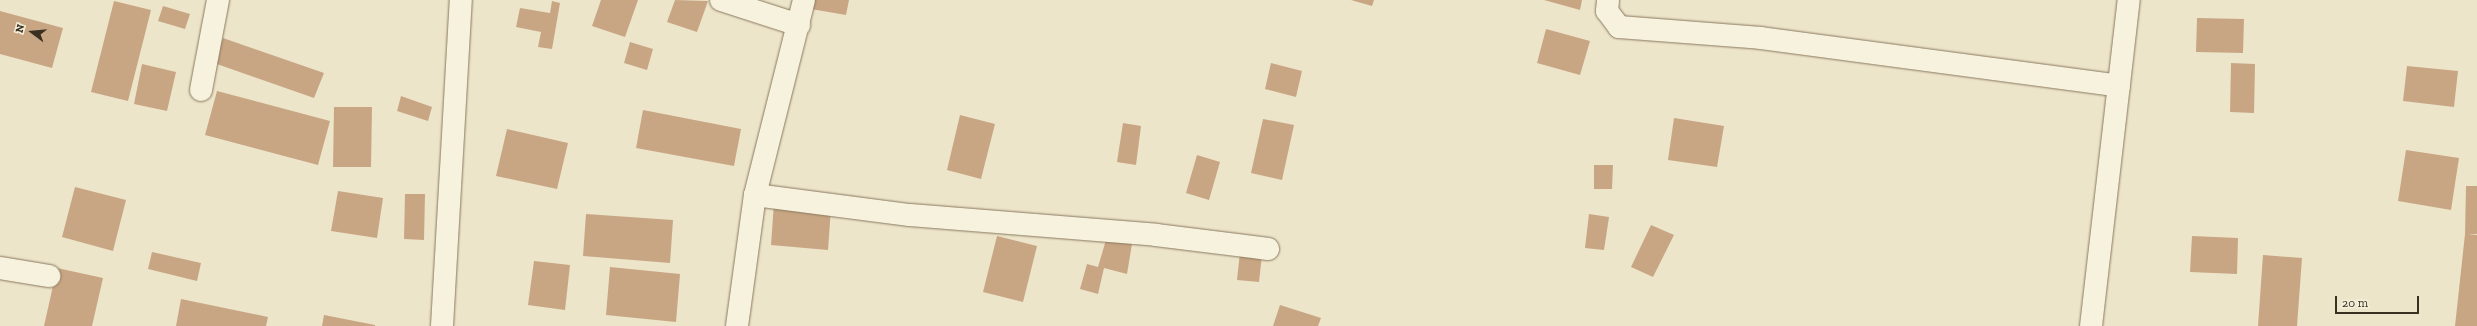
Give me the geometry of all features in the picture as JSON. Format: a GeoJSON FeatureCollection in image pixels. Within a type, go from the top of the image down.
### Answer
{"type":"FeatureCollection","features":[{"type":"Feature","properties":{"kind":"street"},"geometry":{"type":"LineString","coordinates":[[201,90],[218,0]]}},
{"type":"Feature","properties":{"kind":"street"},"geometry":{"type":"LineString","coordinates":[[442,326],[461,0]]}},
{"type":"Feature","properties":{"kind":"street"},"geometry":{"type":"LineString","coordinates":[[722,0],[799,25]]}},
{"type":"Feature","properties":{"kind":"street"},"geometry":{"type":"LineString","coordinates":[[737,326],[754,195],[799,25],[804,0]]}},
{"type":"Feature","properties":{"kind":"street"},"geometry":{"type":"LineString","coordinates":[[1608,0],[1607,11],[1619,27],[1761,38],[2119,86]]}},
{"type":"Feature","properties":{"kind":"street"},"geometry":{"type":"LineString","coordinates":[[2091,326],[2129,0]]}},
{"type":"Feature","properties":{"kind":"street"},"geometry":{"type":"LineString","coordinates":[[754,195],[910,215],[1156,235],[1268,249]]}},
{"type":"Feature","properties":{"kind":"street"},"geometry":{"type":"LineString","coordinates":[[0,268],[49,276]]}},
{"type":"Feature","properties":{"kind":"building"},"geometry":{"type":"Polygon","coordinates":[[[601,0],[638,0],[625,37],[592,26],[601,0]]]}},
{"type":"Feature","properties":{"kind":"building"},"geometry":{"type":"Polygon","coordinates":[[[675,0],[708,1],[697,32],[667,22],[675,0]]]}},
{"type":"Feature","properties":{"kind":"building"},"geometry":{"type":"Polygon","coordinates":[[[807,0],[849,0],[846,15],[805,8],[807,0]]]}},
{"type":"Feature","properties":{"kind":"building"},"geometry":{"type":"Polygon","coordinates":[[[1351,0],[1374,0],[1372,6],[1351,0]]]}},
{"type":"Feature","properties":{"kind":"building"},"geometry":{"type":"Polygon","coordinates":[[[1544,0],[1582,0],[1580,10],[1544,0]]]}},
{"type":"Feature","properties":{"kind":"building"},"geometry":{"type":"Polygon","coordinates":[[[114,1],[151,10],[128,101],[91,92],[114,1]]]}},
{"type":"Feature","properties":{"kind":"building"},"geometry":{"type":"Polygon","coordinates":[[[552,1],[560,3],[552,49],[538,47],[541,32],[516,27],[520,8],[550,13],[552,1]]]}},
{"type":"Feature","properties":{"kind":"building"},"geometry":{"type":"Polygon","coordinates":[[[163,6],[190,14],[185,29],[158,21],[163,6]]]}},
{"type":"Feature","properties":{"kind":"building"},"geometry":{"type":"Polygon","coordinates":[[[0,11],[63,28],[52,68],[0,54],[0,11]]]}},
{"type":"Feature","properties":{"kind":"building"},"geometry":{"type":"Polygon","coordinates":[[[2197,18],[2244,19],[2243,53],[2196,52],[2197,18]]]}},
{"type":"Feature","properties":{"kind":"building"},"geometry":{"type":"Polygon","coordinates":[[[1546,29],[1590,41],[1580,75],[1537,63],[1546,29]]]}},
{"type":"Feature","properties":{"kind":"building"},"geometry":{"type":"Polygon","coordinates":[[[223,38],[324,73],[314,98],[214,63],[223,38]]]}},
{"type":"Feature","properties":{"kind":"building"},"geometry":{"type":"Polygon","coordinates":[[[630,42],[653,49],[647,70],[624,63],[630,42]]]}},
{"type":"Feature","properties":{"kind":"building"},"geometry":{"type":"Polygon","coordinates":[[[1271,63],[1302,71],[1296,97],[1265,89],[1271,63]]]}},
{"type":"Feature","properties":{"kind":"building"},"geometry":{"type":"Polygon","coordinates":[[[2231,63],[2255,64],[2254,113],[2230,112],[2231,63]]]}},
{"type":"Feature","properties":{"kind":"building"},"geometry":{"type":"Polygon","coordinates":[[[142,64],[176,72],[167,111],[134,104],[142,64]]]}},
{"type":"Feature","properties":{"kind":"building"},"geometry":{"type":"Polygon","coordinates":[[[2407,66],[2458,71],[2454,107],[2403,101],[2407,66]]]}},
{"type":"Feature","properties":{"kind":"building"},"geometry":{"type":"Polygon","coordinates":[[[217,91],[330,121],[318,165],[205,135],[217,91]]]}},
{"type":"Feature","properties":{"kind":"building"},"geometry":{"type":"Polygon","coordinates":[[[401,96],[432,107],[428,121],[397,111],[401,96]]]}},
{"type":"Feature","properties":{"kind":"building"},"geometry":{"type":"Polygon","coordinates":[[[334,107],[372,107],[371,167],[333,167],[334,107]]]}},
{"type":"Feature","properties":{"kind":"building"},"geometry":{"type":"Polygon","coordinates":[[[643,110],[741,129],[734,166],[636,148],[643,110]]]}},
{"type":"Feature","properties":{"kind":"building"},"geometry":{"type":"Polygon","coordinates":[[[960,115],[995,124],[981,179],[947,170],[960,115]]]}},
{"type":"Feature","properties":{"kind":"building"},"geometry":{"type":"Polygon","coordinates":[[[1674,118],[1724,126],[1717,167],[1668,160],[1674,118]]]}},
{"type":"Feature","properties":{"kind":"building"},"geometry":{"type":"Polygon","coordinates":[[[1263,119],[1294,125],[1282,180],[1251,173],[1263,119]]]}},
{"type":"Feature","properties":{"kind":"building"},"geometry":{"type":"Polygon","coordinates":[[[1123,123],[1141,126],[1136,165],[1117,162],[1123,123]]]}},
{"type":"Feature","properties":{"kind":"building"},"geometry":{"type":"Polygon","coordinates":[[[507,129],[568,143],[557,189],[496,176],[507,129]]]}},
{"type":"Feature","properties":{"kind":"building"},"geometry":{"type":"Polygon","coordinates":[[[2406,150],[2459,158],[2451,210],[2398,201],[2406,150]]]}},
{"type":"Feature","properties":{"kind":"building"},"geometry":{"type":"Polygon","coordinates":[[[1197,155],[1220,162],[1209,200],[1186,193],[1197,155]]]}},
{"type":"Feature","properties":{"kind":"building"},"geometry":{"type":"Polygon","coordinates":[[[1594,165],[1613,165],[1612,189],[1594,189],[1594,165]]]}},
{"type":"Feature","properties":{"kind":"building"},"geometry":{"type":"Polygon","coordinates":[[[2466,186],[2477,186],[2477,234],[2468,234],[2477,235],[2477,326],[2455,326],[2465,234],[2466,186]]]}},
{"type":"Feature","properties":{"kind":"building"},"geometry":{"type":"Polygon","coordinates":[[[75,187],[126,200],[113,251],[62,237],[75,187]]]}},
{"type":"Feature","properties":{"kind":"building"},"geometry":{"type":"Polygon","coordinates":[[[338,191],[383,198],[377,238],[331,231],[338,191]]]}},
{"type":"Feature","properties":{"kind":"building"},"geometry":{"type":"Polygon","coordinates":[[[405,194],[425,194],[424,240],[404,239],[405,194]]]}},
{"type":"Feature","properties":{"kind":"building"},"geometry":{"type":"Polygon","coordinates":[[[774,203],[831,208],[828,250],[771,245],[774,203]]]}},
{"type":"Feature","properties":{"kind":"building"},"geometry":{"type":"Polygon","coordinates":[[[586,214],[673,220],[670,263],[583,256],[586,214]]]}},
{"type":"Feature","properties":{"kind":"building"},"geometry":{"type":"Polygon","coordinates":[[[1589,214],[1609,217],[1604,250],[1585,248],[1589,214]]]}},
{"type":"Feature","properties":{"kind":"building"},"geometry":{"type":"Polygon","coordinates":[[[1651,225],[1674,235],[1653,277],[1631,267],[1651,225]]]}},
{"type":"Feature","properties":{"kind":"building"},"geometry":{"type":"Polygon","coordinates":[[[1108,233],[1133,238],[1127,274],[1104,268],[1098,294],[1080,289],[1087,264],[1098,267],[1108,233]]]}},
{"type":"Feature","properties":{"kind":"building"},"geometry":{"type":"Polygon","coordinates":[[[997,236],[1037,246],[1023,302],[983,292],[997,236]]]}},
{"type":"Feature","properties":{"kind":"building"},"geometry":{"type":"Polygon","coordinates":[[[2192,236],[2238,238],[2237,274],[2190,272],[2192,236]]]}},
{"type":"Feature","properties":{"kind":"building"},"geometry":{"type":"Polygon","coordinates":[[[152,252],[201,263],[197,281],[148,269],[152,252]]]}},
{"type":"Feature","properties":{"kind":"building"},"geometry":{"type":"Polygon","coordinates":[[[1240,252],[1262,255],[1259,282],[1237,280],[1240,252]]]}},
{"type":"Feature","properties":{"kind":"building"},"geometry":{"type":"Polygon","coordinates":[[[2263,255],[2302,258],[2297,326],[2258,326],[2263,255]]]}},
{"type":"Feature","properties":{"kind":"building"},"geometry":{"type":"Polygon","coordinates":[[[534,261],[570,265],[565,310],[528,305],[534,261]]]}},
{"type":"Feature","properties":{"kind":"building"},"geometry":{"type":"Polygon","coordinates":[[[610,267],[680,274],[676,322],[606,315],[610,267]]]}},
{"type":"Feature","properties":{"kind":"building"},"geometry":{"type":"Polygon","coordinates":[[[57,268],[103,278],[92,326],[44,326],[57,268]]]}},
{"type":"Feature","properties":{"kind":"building"},"geometry":{"type":"Polygon","coordinates":[[[181,299],[268,317],[266,326],[176,326],[181,299]]]}},
{"type":"Feature","properties":{"kind":"building"},"geometry":{"type":"Polygon","coordinates":[[[1280,305],[1321,318],[1318,326],[1273,326],[1280,305]]]}},
{"type":"Feature","properties":{"kind":"building"},"geometry":{"type":"Polygon","coordinates":[[[324,315],[375,325],[375,326],[322,326],[324,315]]]}}]}
